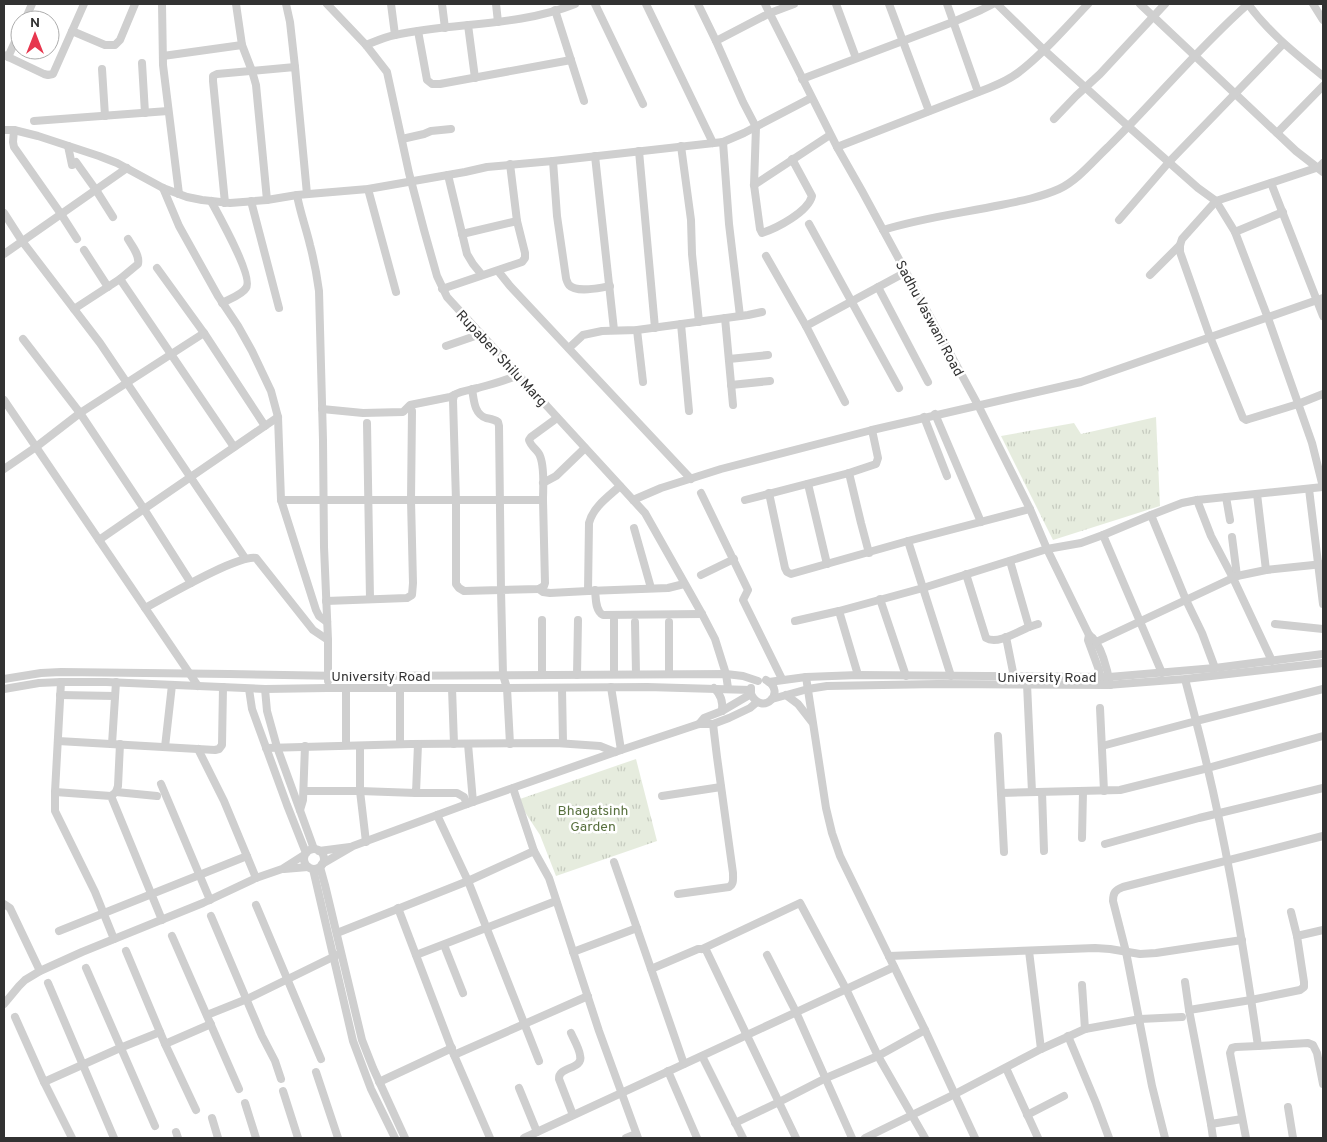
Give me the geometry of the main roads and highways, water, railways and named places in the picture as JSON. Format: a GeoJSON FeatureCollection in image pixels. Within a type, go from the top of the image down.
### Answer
{"type":"FeatureCollection","features":[{"type":"Feature","properties":{"kind":"park label","name":"Bhagatsinh Garden"},"geometry":{"type":"Point","coordinates":[593,818]}}]}
